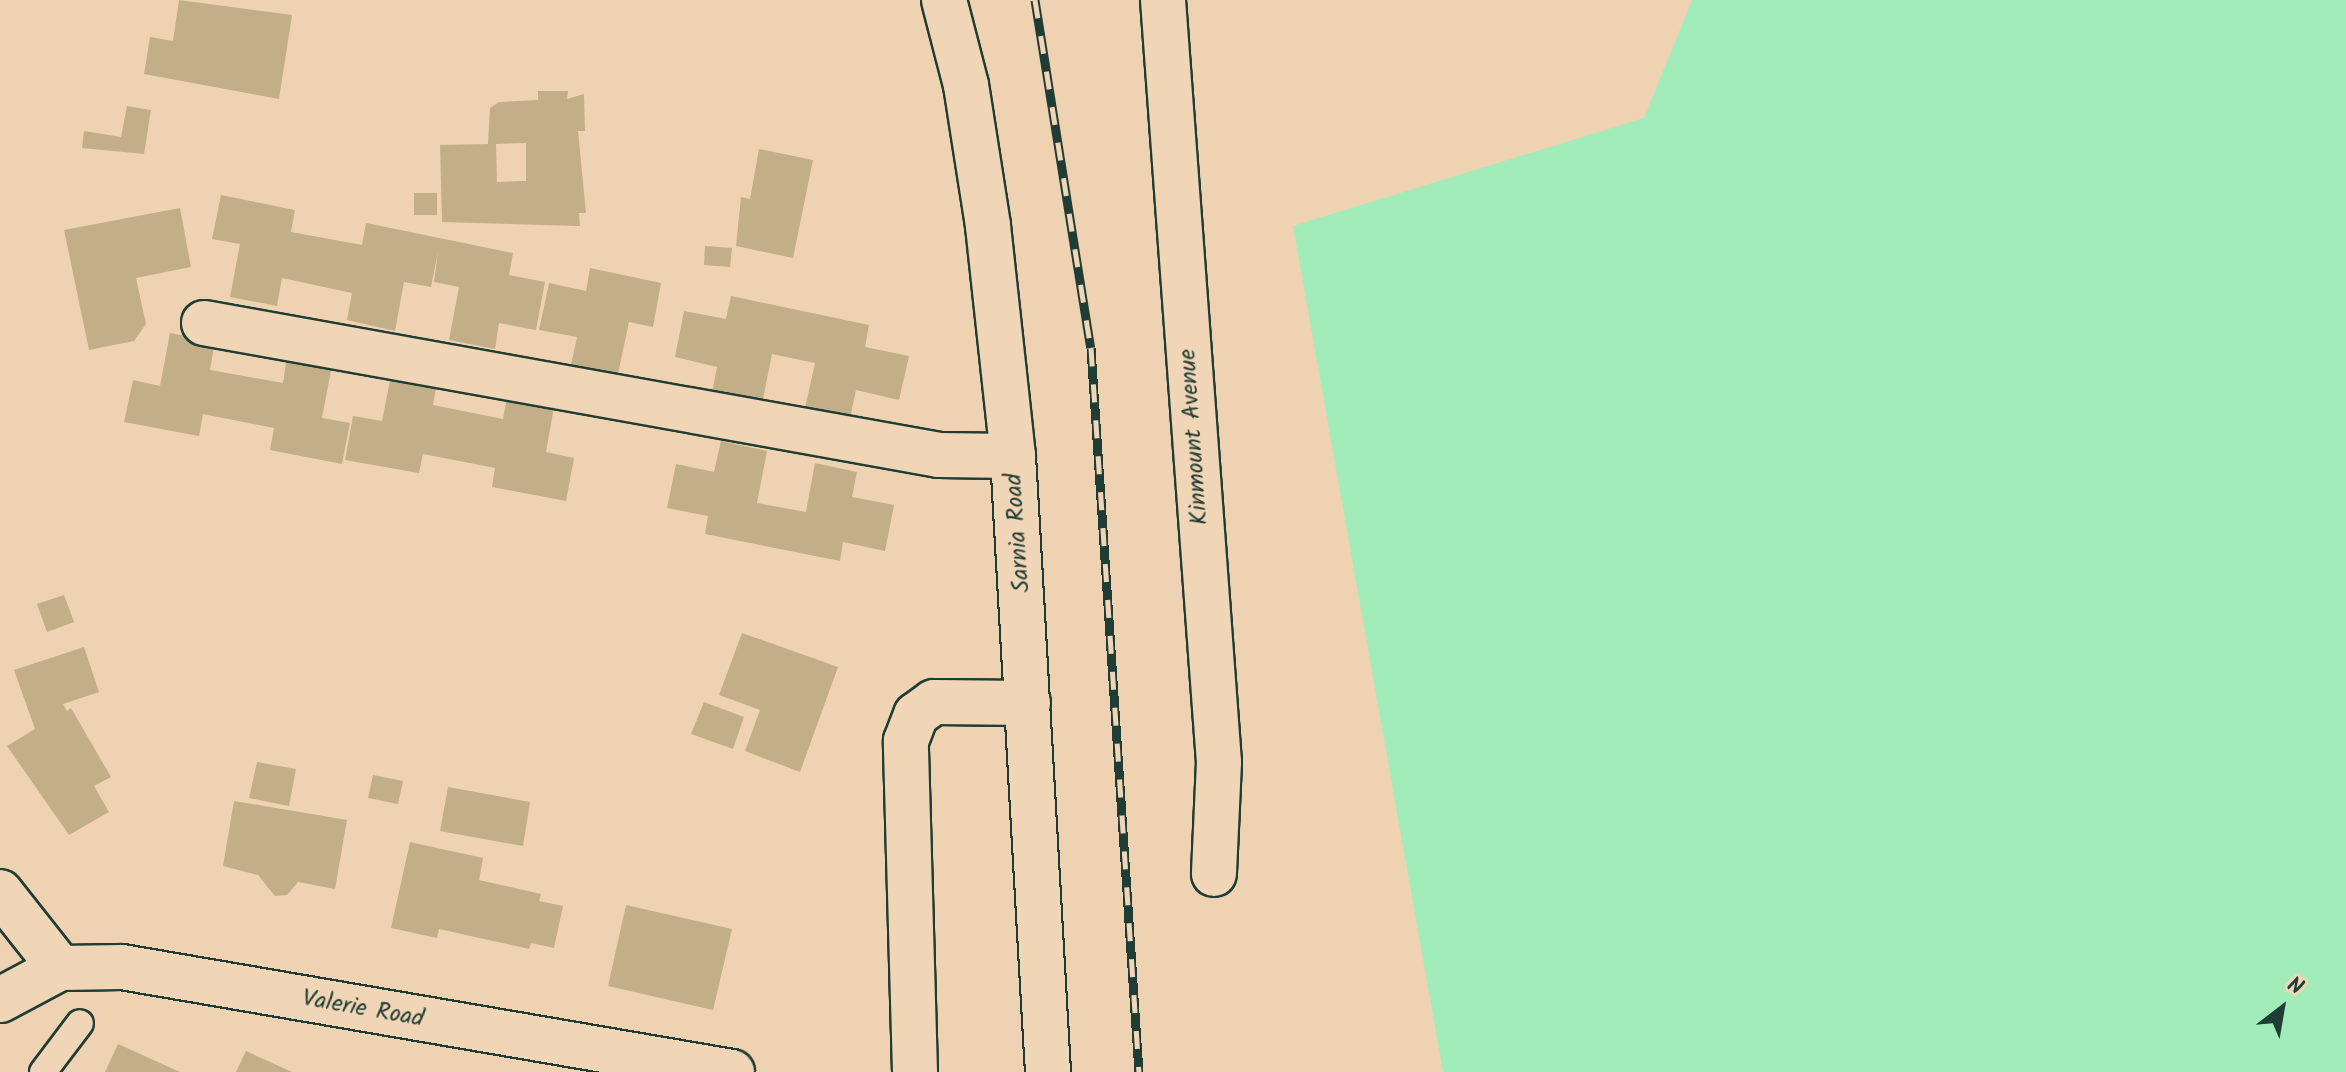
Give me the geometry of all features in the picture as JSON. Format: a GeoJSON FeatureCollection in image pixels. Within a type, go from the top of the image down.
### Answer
{"type":"FeatureCollection","features":[{"type":"Feature","properties":{"kind":"street","name":"Sarnia Road"},"geometry":{"type":"LineString","coordinates":[[944,0],[966,85],[988,226],[1013,456],[1048,1072]]}},
{"type":"Feature","properties":{"kind":"street","name":"Kinmount Avenue"},"geometry":{"type":"LineString","coordinates":[[1163,0],[1219,762],[1214,874]]}},
{"type":"Feature","properties":{"kind":"street"},"geometry":{"type":"LineString","coordinates":[[204,323],[939,455],[1013,456]]}},
{"type":"Feature","properties":{"kind":"street"},"geometry":{"type":"LineString","coordinates":[[915,1072],[906,741],[916,715],[934,702],[1028,703]]}},
{"type":"Feature","properties":{"kind":"street"},"geometry":{"type":"LineString","coordinates":[[0,892],[60,968]]}},
{"type":"Feature","properties":{"kind":"street","name":"Valerie Road"},"geometry":{"type":"LineString","coordinates":[[0,1000],[60,968],[122,967],[732,1072]]}},
{"type":"Feature","properties":{"kind":"lane"},"geometry":{"type":"LineString","coordinates":[[43,1072],[80,1023]]}},
{"type":"Feature","properties":{"kind":"green space"},"geometry":{"type":"Polygon","coordinates":[[[1692,0],[2346,0],[2346,1072],[1443,1072],[1293,226],[1644,118],[1692,0]]]}},
{"type":"Feature","properties":{"kind":"building"},"geometry":{"type":"Polygon","coordinates":[[[179,0],[292,15],[279,99],[144,74],[150,37],[173,41],[179,0]]]}},
{"type":"Feature","properties":{"kind":"building"},"geometry":{"type":"Polygon","coordinates":[[[538,91],[568,91],[567,99],[584,94],[585,131],[578,131],[586,213],[579,213],[580,226],[442,222],[440,145],[488,144],[490,108],[499,102],[538,100],[538,91]],[[526,143],[496,144],[497,182],[526,181],[526,143]]]}},
{"type":"Feature","properties":{"kind":"building"},"geometry":{"type":"Polygon","coordinates":[[[127,106],[151,110],[144,154],[82,148],[84,131],[121,137],[127,106]]]}},
{"type":"Feature","properties":{"kind":"building"},"geometry":{"type":"Polygon","coordinates":[[[759,149],[813,160],[793,258],[736,246],[741,197],[750,199],[759,149]]]}},
{"type":"Feature","properties":{"kind":"building"},"geometry":{"type":"Polygon","coordinates":[[[414,193],[437,193],[437,215],[414,215],[414,193]]]}},
{"type":"Feature","properties":{"kind":"building"},"geometry":{"type":"Polygon","coordinates":[[[221,195],[295,210],[291,232],[362,245],[366,223],[513,253],[509,275],[545,282],[536,330],[499,323],[495,349],[449,340],[459,287],[434,282],[438,252],[431,287],[404,282],[395,331],[347,320],[352,293],[282,278],[277,306],[230,297],[240,244],[212,239],[221,195]]]}},
{"type":"Feature","properties":{"kind":"building"},"geometry":{"type":"Polygon","coordinates":[[[180,208],[191,267],[136,278],[146,324],[134,341],[89,350],[64,230],[180,208]]]}},
{"type":"Feature","properties":{"kind":"building"},"geometry":{"type":"Polygon","coordinates":[[[705,246],[732,248],[730,267],[704,265],[705,246]]]}},
{"type":"Feature","properties":{"kind":"building"},"geometry":{"type":"Polygon","coordinates":[[[590,268],[661,283],[653,327],[629,322],[618,374],[571,365],[577,337],[539,330],[549,283],[586,291],[590,268]]]}},
{"type":"Feature","properties":{"kind":"building"},"geometry":{"type":"Polygon","coordinates":[[[731,296],[869,325],[865,347],[909,356],[899,400],[856,390],[850,418],[805,408],[815,363],[772,354],[762,404],[712,393],[717,367],[675,357],[684,311],[726,319],[731,296]]]}},
{"type":"Feature","properties":{"kind":"building"},"geometry":{"type":"Polygon","coordinates":[[[170,333],[215,341],[210,370],[283,383],[287,356],[332,365],[322,418],[350,423],[342,464],[270,450],[274,428],[203,414],[199,436],[124,422],[133,380],[160,386],[170,333]]]}},
{"type":"Feature","properties":{"kind":"building"},"geometry":{"type":"Polygon","coordinates":[[[392,370],[438,379],[433,405],[503,419],[508,392],[555,401],[546,452],[574,458],[566,501],[492,487],[495,468],[423,454],[419,473],[345,460],[353,416],[382,421],[392,370]]]}},
{"type":"Feature","properties":{"kind":"building"},"geometry":{"type":"Polygon","coordinates":[[[721,441],[767,451],[757,503],[806,512],[815,463],[857,472],[852,497],[894,505],[885,551],[843,542],[840,561],[705,534],[708,516],[667,508],[676,464],[714,472],[721,441]]]}},
{"type":"Feature","properties":{"kind":"building"},"geometry":{"type":"Polygon","coordinates":[[[64,595],[74,622],[47,632],[37,604],[64,595]]]}},
{"type":"Feature","properties":{"kind":"building"},"geometry":{"type":"Polygon","coordinates":[[[742,633],[838,667],[800,772],[745,751],[760,710],[719,695],[742,633]]]}},
{"type":"Feature","properties":{"kind":"building"},"geometry":{"type":"Polygon","coordinates":[[[84,647],[99,692],[63,704],[67,711],[71,708],[111,777],[94,786],[109,812],[69,835],[7,746],[35,729],[14,670],[84,647]]]}},
{"type":"Feature","properties":{"kind":"building"},"geometry":{"type":"Polygon","coordinates":[[[704,702],[744,717],[733,749],[691,734],[704,702]]]}},
{"type":"Feature","properties":{"kind":"building"},"geometry":{"type":"Polygon","coordinates":[[[257,762],[296,769],[289,806],[249,798],[257,762]]]}},
{"type":"Feature","properties":{"kind":"building"},"geometry":{"type":"Polygon","coordinates":[[[373,775],[403,781],[398,804],[368,798],[373,775]]]}},
{"type":"Feature","properties":{"kind":"building"},"geometry":{"type":"Polygon","coordinates":[[[448,787],[530,802],[523,846],[440,831],[448,787]]]}},
{"type":"Feature","properties":{"kind":"building"},"geometry":{"type":"Polygon","coordinates":[[[234,801],[347,820],[335,889],[298,882],[287,895],[275,896],[258,875],[223,866],[234,801]]]}},
{"type":"Feature","properties":{"kind":"building"},"geometry":{"type":"Polygon","coordinates":[[[410,842],[483,858],[479,880],[541,894],[539,901],[563,906],[554,948],[531,943],[529,949],[439,929],[437,938],[391,928],[410,842]]]}},
{"type":"Feature","properties":{"kind":"building"},"geometry":{"type":"Polygon","coordinates":[[[626,905],[732,929],[713,1010],[608,986],[626,905]]]}},
{"type":"Feature","properties":{"kind":"building"},"geometry":{"type":"Polygon","coordinates":[[[118,1044],[180,1072],[105,1072],[118,1044]]]}},
{"type":"Feature","properties":{"kind":"building"},"geometry":{"type":"Polygon","coordinates":[[[246,1051],[292,1072],[236,1072],[246,1051]]]}},
{"type":"Feature","properties":{"kind":"railway"},"geometry":{"type":"LineString","coordinates":[[1035,0],[1091,348],[1139,1072]]}}]}
